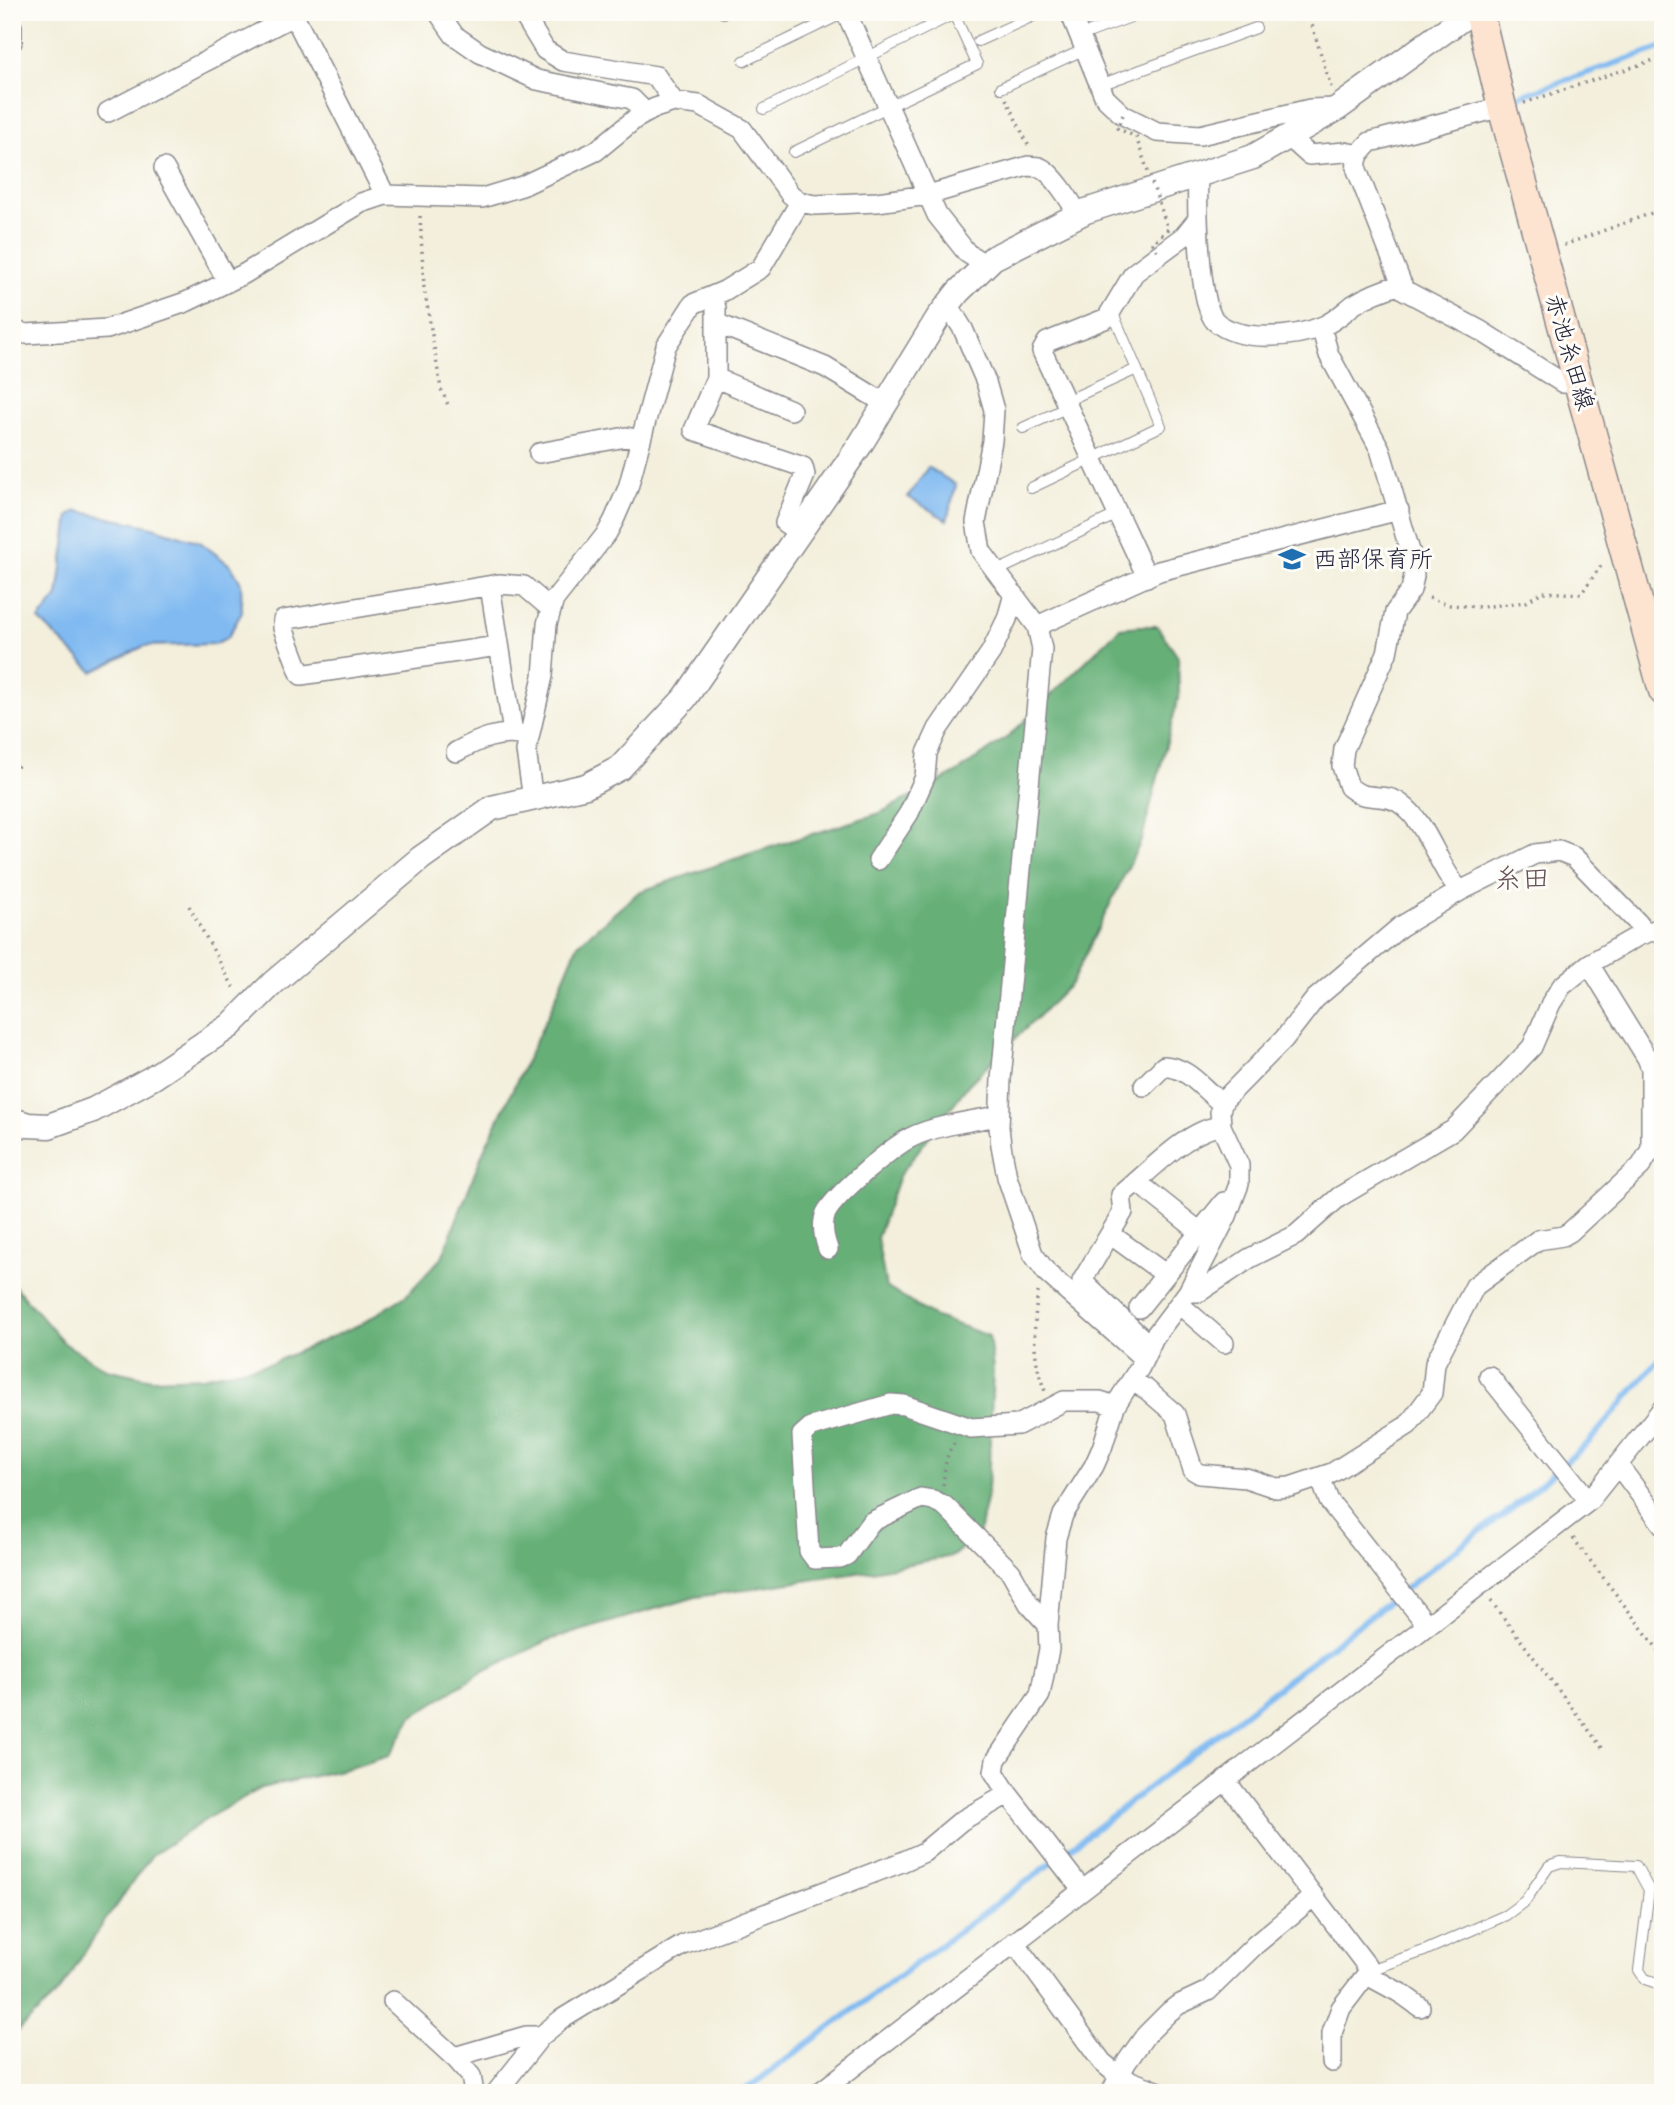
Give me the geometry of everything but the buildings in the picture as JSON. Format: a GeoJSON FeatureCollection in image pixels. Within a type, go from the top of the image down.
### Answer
{"type":"FeatureCollection","features":[{"type":"Feature","properties":{"kind":"main road","name":"赤池糸田線"},"geometry":{"type":"LineString","coordinates":[[1479,12],[1502,107],[1663,691]]}},
{"type":"Feature","properties":{"kind":"street"},"geometry":{"type":"LineString","coordinates":[[438,12],[454,35],[480,53],[537,80],[632,99],[646,113]]}},
{"type":"Feature","properties":{"kind":"street"},"geometry":{"type":"LineString","coordinates":[[522,12],[545,50],[563,61],[656,76],[674,102]]}},
{"type":"Feature","properties":{"kind":"street"},"geometry":{"type":"LineString","coordinates":[[846,12],[937,215],[967,253],[986,265]]}},
{"type":"Feature","properties":{"kind":"street"},"geometry":{"type":"LineString","coordinates":[[1070,12],[1105,98],[1123,115],[1157,132],[1200,135],[1310,109],[1340,107]]}},
{"type":"Feature","properties":{"kind":"street"},"geometry":{"type":"LineString","coordinates":[[12,1120],[28,1125],[48,1126],[93,1110],[152,1078],[230,1026],[273,983],[421,858],[492,808],[586,786],[620,768],[685,698],[860,445],[937,318],[993,258],[1078,215],[1253,157],[1340,107],[1471,12]]}},
{"type":"Feature","properties":{"kind":"street"},"geometry":{"type":"LineString","coordinates":[[108,112],[293,14],[385,195]]}},
{"type":"Feature","properties":{"kind":"street"},"geometry":{"type":"LineString","coordinates":[[12,27],[12,42]]}},
{"type":"Feature","properties":{"kind":"street"},"geometry":{"type":"LineString","coordinates":[[12,330],[26,334],[107,329],[187,302],[228,282],[361,203],[385,195],[482,198],[522,186],[596,151],[646,113],[674,102],[699,105],[742,129],[790,194],[800,202],[815,205],[865,203],[928,195],[1028,166],[1041,167],[1072,203],[1078,215]]}},
{"type":"Feature","properties":{"kind":"street"},"geometry":{"type":"LineString","coordinates":[[1502,107],[1370,142],[1358,155],[1357,170],[1404,290],[1481,331],[1563,383],[1580,384]]}},
{"type":"Feature","properties":{"kind":"street"},"geometry":{"type":"LineString","coordinates":[[1289,137],[1309,155],[1345,152],[1358,155]]}},
{"type":"Feature","properties":{"kind":"street"},"geometry":{"type":"LineString","coordinates":[[164,168],[228,282]]}},
{"type":"Feature","properties":{"kind":"street"},"geometry":{"type":"LineString","coordinates":[[1198,174],[1197,220],[1208,305],[1214,320],[1239,334],[1279,336],[1321,327],[1336,320],[1376,292],[1402,284]]}},
{"type":"Feature","properties":{"kind":"street"},"geometry":{"type":"LineString","coordinates":[[521,735],[543,676],[547,624],[554,600],[607,533],[614,520],[628,488],[666,346],[693,304],[761,268],[800,202]]}},
{"type":"Feature","properties":{"kind":"street"},"geometry":{"type":"LineString","coordinates":[[1147,577],[1042,351],[1047,342],[1107,318],[1134,273],[1184,236],[1197,220]]}},
{"type":"Feature","properties":{"kind":"street"},"geometry":{"type":"LineString","coordinates":[[712,296],[716,308],[716,378],[694,430],[803,467],[805,475],[785,523],[799,532]]}},
{"type":"Feature","properties":{"kind":"street"},"geometry":{"type":"LineString","coordinates":[[948,305],[963,329],[986,382],[994,410],[992,441],[976,522],[981,551],[1037,626],[1042,649],[999,1116],[1007,1177],[1032,1254],[1042,1266],[1147,1353]]}},
{"type":"Feature","properties":{"kind":"street"},"geometry":{"type":"LineString","coordinates":[[716,323],[825,367],[886,404]]}},
{"type":"Feature","properties":{"kind":"street"},"geometry":{"type":"LineString","coordinates":[[1321,327],[1329,355],[1380,449],[1412,558],[1414,576],[1411,590],[1395,612],[1387,653],[1344,749],[1342,766],[1349,787],[1362,795],[1399,802],[1412,814],[1450,880],[1460,891]]}},
{"type":"Feature","properties":{"kind":"street"},"geometry":{"type":"LineString","coordinates":[[716,378],[791,410]]}},
{"type":"Feature","properties":{"kind":"street"},"geometry":{"type":"LineString","coordinates":[[539,453],[626,437],[641,440]]}},
{"type":"Feature","properties":{"kind":"street"},"geometry":{"type":"LineString","coordinates":[[1037,626],[1147,577],[1187,563],[1399,510]]}},
{"type":"Feature","properties":{"kind":"street"},"geometry":{"type":"LineString","coordinates":[[498,646],[301,675],[283,628],[283,620],[499,584],[524,586],[551,609]]}},
{"type":"Feature","properties":{"kind":"street"},"geometry":{"type":"LineString","coordinates":[[490,586],[498,646],[526,751],[533,799]]}},
{"type":"Feature","properties":{"kind":"street"},"geometry":{"type":"LineString","coordinates":[[878,860],[909,813],[925,777],[927,753],[938,729],[991,652],[1007,619],[1014,594]]}},
{"type":"Feature","properties":{"kind":"street"},"geometry":{"type":"LineString","coordinates":[[456,752],[480,738],[521,735]]}},
{"type":"Feature","properties":{"kind":"street"},"geometry":{"type":"LineString","coordinates":[[1082,1890],[1008,1794],[994,1772],[996,1760],[1040,1695],[1049,1649],[1048,1625],[1056,1538],[1063,1515],[1094,1466],[1115,1406],[1154,1337],[1183,1298],[1239,1184],[1239,1165],[1221,1126],[1220,1110],[1223,1103],[1284,1039],[1315,999],[1400,927],[1460,891],[1535,854],[1559,851],[1574,857],[1638,923],[1644,933]]}},
{"type":"Feature","properties":{"kind":"street"},"geometry":{"type":"LineString","coordinates":[[1183,1298],[1199,1292],[1250,1258],[1296,1235],[1339,1197],[1452,1130],[1532,1047],[1551,1003],[1562,986],[1589,964],[1644,933],[1663,927]]}},
{"type":"Feature","properties":{"kind":"street"},"geometry":{"type":"LineString","coordinates":[[1131,1381],[1146,1389],[1175,1414],[1193,1470],[1200,1474],[1247,1478],[1276,1488],[1290,1487],[1332,1473],[1408,1425],[1432,1394],[1435,1363],[1475,1286],[1538,1240],[1563,1236],[1570,1232],[1641,1166],[1651,1149],[1651,1068],[1589,964]]}},
{"type":"Feature","properties":{"kind":"street"},"geometry":{"type":"LineString","coordinates":[[1144,1086],[1164,1066],[1171,1067],[1191,1074],[1211,1095],[1223,1103]]}},
{"type":"Feature","properties":{"kind":"street"},"geometry":{"type":"LineString","coordinates":[[828,1250],[823,1234],[826,1214],[838,1197],[893,1149],[912,1137],[999,1116]]}},
{"type":"Feature","properties":{"kind":"street"},"geometry":{"type":"LineString","coordinates":[[1147,1353],[1082,1281],[1123,1212],[1121,1195],[1194,1134],[1221,1126]]}},
{"type":"Feature","properties":{"kind":"street"},"geometry":{"type":"LineString","coordinates":[[1137,1182],[1200,1232]]}},
{"type":"Feature","properties":{"kind":"street"},"geometry":{"type":"LineString","coordinates":[[1139,1308],[1224,1202],[1232,1202]]}},
{"type":"Feature","properties":{"kind":"street"},"geometry":{"type":"LineString","coordinates":[[1110,1234],[1165,1275]]}},
{"type":"Feature","properties":{"kind":"street"},"geometry":{"type":"LineString","coordinates":[[1183,1298],[1224,1343]]}},
{"type":"Feature","properties":{"kind":"street"},"geometry":{"type":"LineString","coordinates":[[1489,1376],[1588,1501]]}},
{"type":"Feature","properties":{"kind":"street"},"geometry":{"type":"LineString","coordinates":[[1048,1625],[1029,1604],[1011,1572],[941,1504],[933,1500],[921,1498],[871,1522],[847,1555],[816,1559],[809,1551],[802,1435],[811,1427],[891,1404],[904,1405],[968,1427],[1017,1425],[1064,1401],[1100,1401],[1115,1406]]}},
{"type":"Feature","properties":{"kind":"street"},"geometry":{"type":"LineString","coordinates":[[819,2093],[1588,1501],[1663,1408]]}},
{"type":"Feature","properties":{"kind":"street"},"geometry":{"type":"LineString","coordinates":[[1618,1465],[1663,1525]]}},
{"type":"Feature","properties":{"kind":"street"},"geometry":{"type":"LineString","coordinates":[[1320,1477],[1329,1501],[1427,1625]]}},
{"type":"Feature","properties":{"kind":"street"},"geometry":{"type":"LineString","coordinates":[[1225,1780],[1369,1972],[1420,2007]]}},
{"type":"Feature","properties":{"kind":"street"},"geometry":{"type":"LineString","coordinates":[[496,2093],[541,2036],[562,2019],[683,1945],[924,1852],[961,1821],[1008,1794]]}},
{"type":"Feature","properties":{"kind":"street"},"geometry":{"type":"LineString","coordinates":[[1116,2085],[1145,2036],[1169,2012],[1208,1991],[1255,1945],[1314,1896]]}},
{"type":"Feature","properties":{"kind":"street"},"geometry":{"type":"LineString","coordinates":[[1014,1942],[1116,2085],[1162,2093]]}},
{"type":"Feature","properties":{"kind":"street"},"geometry":{"type":"LineString","coordinates":[[1332,2062],[1332,2033],[1342,2008],[1369,1972]]}},
{"type":"Feature","properties":{"kind":"street"},"geometry":{"type":"LineString","coordinates":[[393,2001],[471,2076],[474,2093]]}},
{"type":"Feature","properties":{"kind":"street"},"geometry":{"type":"LineString","coordinates":[[454,2057],[526,2036],[541,2036]]}},
{"type":"Feature","properties":{"kind":"lane"},"geometry":{"type":"LineString","coordinates":[[744,61],[846,12]]}},
{"type":"Feature","properties":{"kind":"lane"},"geometry":{"type":"LineString","coordinates":[[978,41],[1042,12]]}},
{"type":"Feature","properties":{"kind":"lane"},"geometry":{"type":"LineString","coordinates":[[1001,88],[1144,12]]}},
{"type":"Feature","properties":{"kind":"lane"},"geometry":{"type":"LineString","coordinates":[[764,109],[954,13],[977,64],[794,152]]}},
{"type":"Feature","properties":{"kind":"lane"},"geometry":{"type":"LineString","coordinates":[[1100,85],[1256,28]]}},
{"type":"Feature","properties":{"kind":"lane"},"geometry":{"type":"LineString","coordinates":[[1031,488],[1161,426],[1112,310]]}},
{"type":"Feature","properties":{"kind":"lane"},"geometry":{"type":"LineString","coordinates":[[1023,428],[1136,369]]}},
{"type":"Feature","properties":{"kind":"lane"},"geometry":{"type":"LineString","coordinates":[[997,571],[1118,514]]}},
{"type":"Feature","properties":{"kind":"lane"},"geometry":{"type":"LineString","coordinates":[[1369,1972],[1506,1915],[1525,1902],[1549,1866],[1561,1862],[1636,1866],[1649,1890],[1639,1970],[1645,1979],[1663,1985]]}},
{"type":"Feature","properties":{"kind":"path"},"geometry":{"type":"LineString","coordinates":[[1308,12],[1331,88],[1340,107]]}},
{"type":"Feature","properties":{"kind":"path"},"geometry":{"type":"LineString","coordinates":[[1502,107],[1523,103],[1663,57]]}},
{"type":"Feature","properties":{"kind":"path"},"geometry":{"type":"LineString","coordinates":[[1123,115],[1117,128],[1136,137],[1168,229],[1152,243],[1159,254]]}},
{"type":"Feature","properties":{"kind":"path"},"geometry":{"type":"LineString","coordinates":[[419,197],[424,287],[442,389],[449,407]]}},
{"type":"Feature","properties":{"kind":"path"},"geometry":{"type":"LineString","coordinates":[[1542,253],[1663,209]]}},
{"type":"Feature","properties":{"kind":"path"},"geometry":{"type":"LineString","coordinates":[[1411,590],[1450,605],[1481,607],[1526,601],[1542,592],[1581,594],[1600,567],[1626,559]]}},
{"type":"Feature","properties":{"kind":"path"},"geometry":{"type":"LineString","coordinates":[[12,772],[20,764]]}},
{"type":"Feature","properties":{"kind":"path"},"geometry":{"type":"LineString","coordinates":[[189,906],[234,989],[248,1008]]}},
{"type":"Feature","properties":{"kind":"path"},"geometry":{"type":"LineString","coordinates":[[1042,1266],[1033,1321],[1036,1364],[1044,1389],[1054,1406]]}},
{"type":"Feature","properties":{"kind":"path"},"geometry":{"type":"LineString","coordinates":[[941,1504],[950,1448],[968,1427]]}},
{"type":"Feature","properties":{"kind":"path"},"geometry":{"type":"LineString","coordinates":[[1562,1522],[1663,1656]]}},
{"type":"Feature","properties":{"kind":"path"},"geometry":{"type":"LineString","coordinates":[[1479,1586],[1603,1749]]}},
{"type":"Feature","properties":{"kind":"green space"},"geometry":{"type":"Polygon","coordinates":[[[1157,626],[1178,657],[1179,695],[1142,839],[1071,984],[969,1084],[899,1176],[877,1238],[886,1287],[933,1316],[989,1336],[993,1369],[988,1490],[979,1533],[953,1556],[696,1597],[549,1640],[484,1671],[412,1717],[389,1756],[350,1768],[261,1788],[213,1815],[152,1855],[102,1925],[60,1991],[18,2031],[12,2031],[12,1283],[64,1343],[106,1369],[152,1379],[201,1377],[272,1363],[361,1324],[407,1295],[442,1257],[483,1152],[549,1013],[578,944],[639,892],[880,813],[956,773],[1009,736],[1120,628],[1157,626]]]}},
{"type":"Feature","properties":{"kind":"water"},"geometry":{"type":"Polygon","coordinates":[[[928,467],[956,485],[947,520],[908,497],[928,467]]]}},
{"type":"Feature","properties":{"kind":"water"},"geometry":{"type":"Polygon","coordinates":[[[77,511],[149,526],[200,542],[231,566],[241,583],[242,612],[228,637],[215,644],[144,646],[93,672],[39,620],[58,596],[69,516],[77,511]]]}},
{"type":"Feature","properties":{"kind":"waterway"},"geometry":{"type":"LineString","coordinates":[[1520,96],[1663,47]]}},
{"type":"Feature","properties":{"kind":"waterway"},"geometry":{"type":"LineString","coordinates":[[741,2093],[1038,1873],[1504,1515],[1588,1443],[1663,1355]]}},
{"type":"Feature","properties":{"kind":"place","name":"西部保育所"},"geometry":{"type":"Point","coordinates":[1292,559]}},
{"type":"Feature","properties":{"kind":"district","name":"糸田"},"geometry":{"type":"Point","coordinates":[1522,878]}}]}
